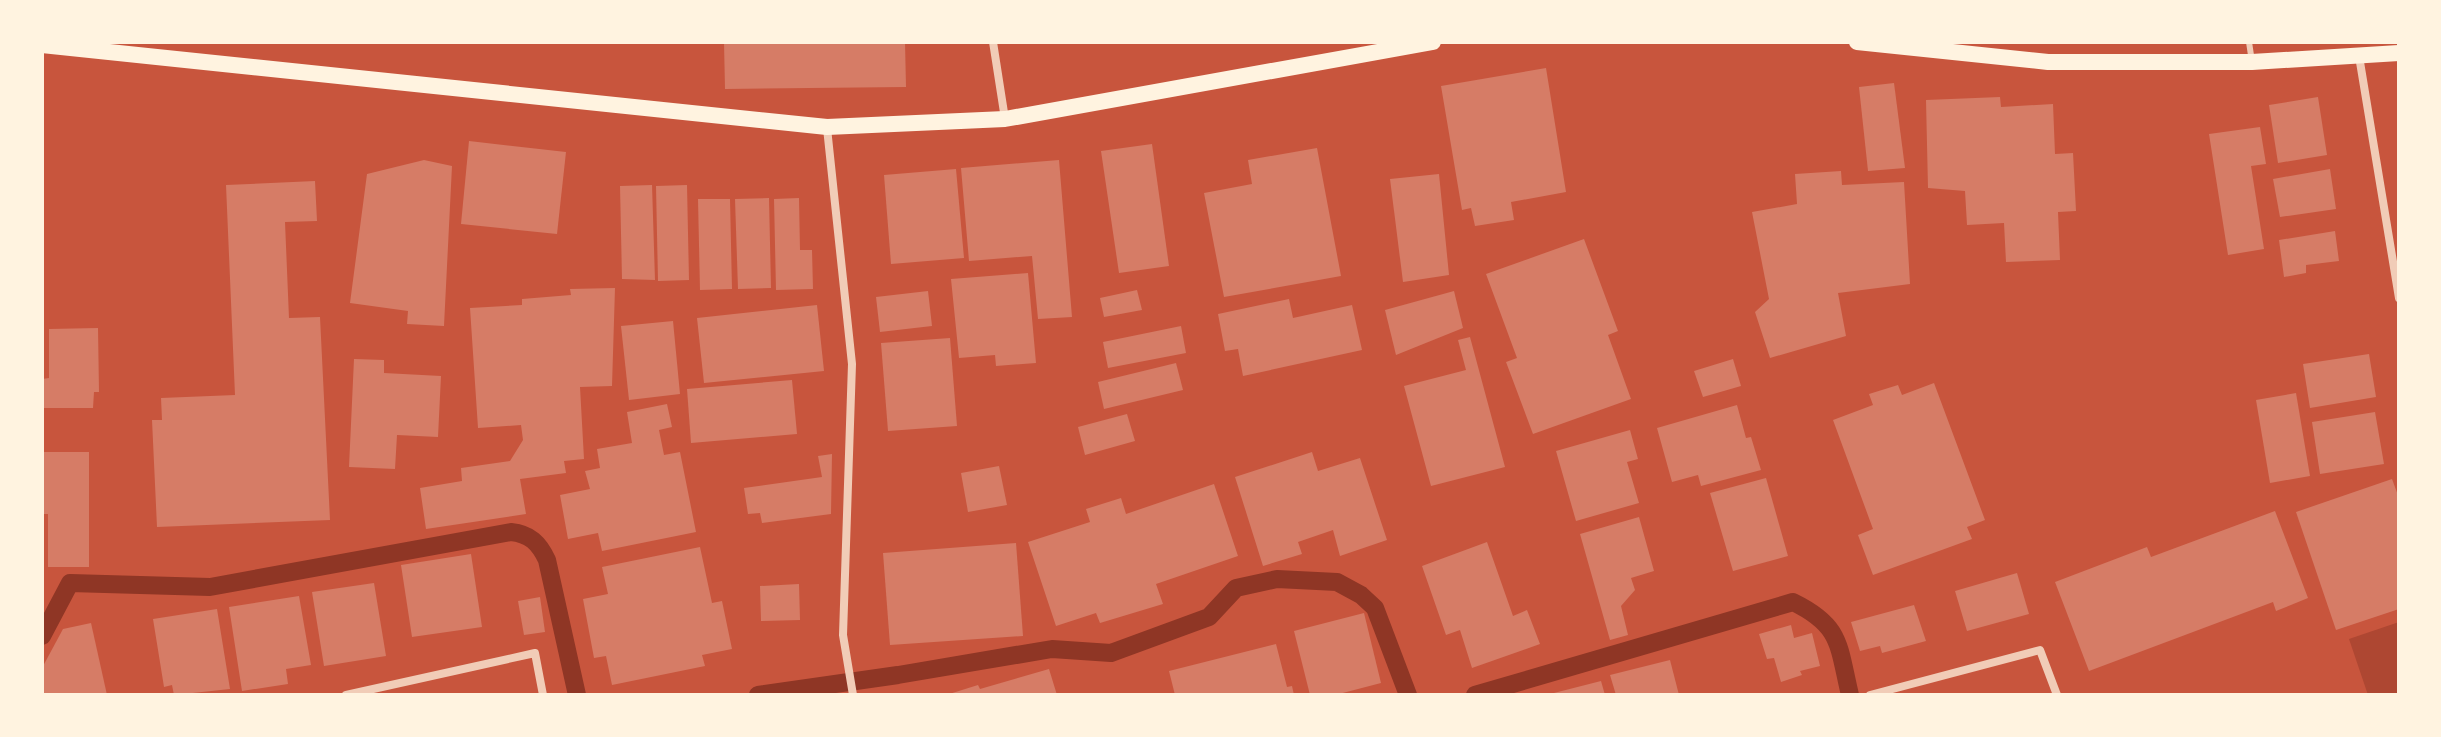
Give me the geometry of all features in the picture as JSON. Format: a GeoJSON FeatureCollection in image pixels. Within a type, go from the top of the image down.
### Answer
{"type":"FeatureCollection","features":[{"type":"Feature","properties":{"kind":"main road"},"geometry":{"type":"LineString","coordinates":[[42,45],[827,127],[1005,119],[1433,42]]}},
{"type":"Feature","properties":{"kind":"main road"},"geometry":{"type":"LineString","coordinates":[[1857,42],[2048,62],[2252,62],[2399,53]]}},
{"type":"Feature","properties":{"kind":"street"},"geometry":{"type":"LineString","coordinates":[[993,42],[1005,119]]}},
{"type":"Feature","properties":{"kind":"street"},"geometry":{"type":"LineString","coordinates":[[2359,56],[2399,298]]}},
{"type":"Feature","properties":{"kind":"street"},"geometry":{"type":"LineString","coordinates":[[827,127],[852,364],[843,635],[853,695]]}},
{"type":"Feature","properties":{"kind":"street"},"geometry":{"type":"LineString","coordinates":[[1870,695],[2040,650],[2057,695]]}},
{"type":"Feature","properties":{"kind":"street"},"geometry":{"type":"LineString","coordinates":[[346,695],[535,653],[543,695]]}},
{"type":"Feature","properties":{"kind":"lane"},"geometry":{"type":"LineString","coordinates":[[2249,42],[2252,62]]}},
{"type":"Feature","properties":{"kind":"shaded area"},"geometry":{"type":"Polygon","coordinates":[[[2399,622],[2399,695],[2368,695],[2349,639],[2399,622]]]}},
{"type":"Feature","properties":{"kind":"building"},"geometry":{"type":"Polygon","coordinates":[[[724,42],[905,42],[906,87],[725,89],[724,42]]]}},
{"type":"Feature","properties":{"kind":"building"},"geometry":{"type":"Polygon","coordinates":[[[1546,68],[1566,192],[1511,202],[1514,220],[1475,226],[1471,208],[1462,210],[1441,86],[1546,68]]]}},
{"type":"Feature","properties":{"kind":"building"},"geometry":{"type":"Polygon","coordinates":[[[1894,83],[1905,168],[1868,171],[1859,87],[1894,83]]]}},
{"type":"Feature","properties":{"kind":"building"},"geometry":{"type":"Polygon","coordinates":[[[2000,97],[2001,107],[2053,104],[2055,154],[2073,153],[2076,211],[2058,212],[2060,260],[2006,262],[2004,223],[1967,225],[1965,191],[1928,188],[1926,100],[2000,97]]]}},
{"type":"Feature","properties":{"kind":"building"},"geometry":{"type":"Polygon","coordinates":[[[2318,97],[2327,155],[2278,163],[2269,105],[2318,97]]]}},
{"type":"Feature","properties":{"kind":"building"},"geometry":{"type":"Polygon","coordinates":[[[2260,127],[2266,164],[2251,166],[2264,249],[2228,255],[2209,134],[2260,127]]]}},
{"type":"Feature","properties":{"kind":"building"},"geometry":{"type":"Polygon","coordinates":[[[469,141],[566,152],[557,234],[461,224],[469,141]]]}},
{"type":"Feature","properties":{"kind":"building"},"geometry":{"type":"Polygon","coordinates":[[[1152,144],[1169,266],[1119,273],[1101,151],[1152,144]]]}},
{"type":"Feature","properties":{"kind":"building"},"geometry":{"type":"Polygon","coordinates":[[[1317,148],[1341,276],[1224,297],[1204,193],[1252,184],[1248,160],[1317,148]]]}},
{"type":"Feature","properties":{"kind":"building"},"geometry":{"type":"Polygon","coordinates":[[[424,160],[452,166],[444,326],[407,324],[408,311],[350,303],[367,174],[424,160]]]}},
{"type":"Feature","properties":{"kind":"building"},"geometry":{"type":"Polygon","coordinates":[[[1059,160],[1072,317],[1038,319],[1032,256],[969,261],[961,168],[1059,160]]]}},
{"type":"Feature","properties":{"kind":"building"},"geometry":{"type":"Polygon","coordinates":[[[956,169],[964,258],[891,264],[884,175],[956,169]]]}},
{"type":"Feature","properties":{"kind":"building"},"geometry":{"type":"Polygon","coordinates":[[[2330,169],[2336,209],[2280,217],[2273,179],[2330,169]]]}},
{"type":"Feature","properties":{"kind":"building"},"geometry":{"type":"Polygon","coordinates":[[[1841,171],[1842,185],[1904,182],[1910,284],[1838,293],[1846,336],[1770,358],[1755,312],[1769,299],[1752,212],[1797,204],[1795,174],[1841,171]]]}},
{"type":"Feature","properties":{"kind":"building"},"geometry":{"type":"Polygon","coordinates":[[[1439,174],[1449,275],[1403,282],[1390,179],[1439,174]]]}},
{"type":"Feature","properties":{"kind":"building"},"geometry":{"type":"Polygon","coordinates":[[[315,181],[317,221],[285,222],[289,318],[320,317],[330,520],[157,527],[152,420],[162,420],[161,398],[235,395],[226,185],[315,181]]]}},
{"type":"Feature","properties":{"kind":"building"},"geometry":{"type":"Polygon","coordinates":[[[652,185],[655,280],[622,279],[620,186],[652,185]]]}},
{"type":"Feature","properties":{"kind":"building"},"geometry":{"type":"Polygon","coordinates":[[[687,185],[689,280],[658,281],[656,186],[687,185]]]}},
{"type":"Feature","properties":{"kind":"building"},"geometry":{"type":"Polygon","coordinates":[[[769,198],[771,288],[738,289],[735,199],[769,198]]]}},
{"type":"Feature","properties":{"kind":"building"},"geometry":{"type":"Polygon","coordinates":[[[799,198],[800,250],[812,250],[813,289],[776,290],[774,199],[799,198]]]}},
{"type":"Feature","properties":{"kind":"building"},"geometry":{"type":"Polygon","coordinates":[[[698,199],[730,199],[732,289],[700,290],[698,199]]]}},
{"type":"Feature","properties":{"kind":"building"},"geometry":{"type":"Polygon","coordinates":[[[2335,231],[2339,261],[2306,265],[2306,273],[2284,277],[2279,240],[2335,231]]]}},
{"type":"Feature","properties":{"kind":"building"},"geometry":{"type":"Polygon","coordinates":[[[1584,239],[1618,331],[1608,335],[1631,399],[1533,434],[1506,362],[1517,358],[1486,274],[1584,239]]]}},
{"type":"Feature","properties":{"kind":"building"},"geometry":{"type":"Polygon","coordinates":[[[1028,273],[1036,363],[996,366],[995,355],[959,358],[951,279],[1028,273]]]}},
{"type":"Feature","properties":{"kind":"building"},"geometry":{"type":"Polygon","coordinates":[[[615,288],[612,386],[580,387],[584,459],[564,461],[566,473],[520,479],[526,514],[426,529],[420,488],[462,481],[461,468],[510,461],[523,440],[521,425],[478,428],[470,308],[522,305],[522,299],[571,295],[570,289],[615,288]]]}},
{"type":"Feature","properties":{"kind":"building"},"geometry":{"type":"Polygon","coordinates":[[[1137,290],[1142,310],[1104,317],[1100,298],[1137,290]]]}},
{"type":"Feature","properties":{"kind":"building"},"geometry":{"type":"Polygon","coordinates":[[[928,291],[932,326],[880,332],[876,297],[928,291]]]}},
{"type":"Feature","properties":{"kind":"building"},"geometry":{"type":"Polygon","coordinates":[[[1454,291],[1463,328],[1396,355],[1385,310],[1454,291]]]}},
{"type":"Feature","properties":{"kind":"building"},"geometry":{"type":"Polygon","coordinates":[[[1289,299],[1293,318],[1352,305],[1362,350],[1243,376],[1238,349],[1225,351],[1218,314],[1289,299]]]}},
{"type":"Feature","properties":{"kind":"building"},"geometry":{"type":"Polygon","coordinates":[[[817,305],[824,371],[704,383],[697,318],[817,305]]]}},
{"type":"Feature","properties":{"kind":"building"},"geometry":{"type":"Polygon","coordinates":[[[673,321],[680,394],[629,400],[621,326],[673,321]]]}},
{"type":"Feature","properties":{"kind":"building"},"geometry":{"type":"Polygon","coordinates":[[[1181,326],[1186,353],[1108,368],[1103,342],[1181,326]]]}},
{"type":"Feature","properties":{"kind":"building"},"geometry":{"type":"Polygon","coordinates":[[[98,328],[99,392],[94,392],[93,408],[42,408],[42,379],[49,378],[49,329],[98,328]]]}},
{"type":"Feature","properties":{"kind":"building"},"geometry":{"type":"Polygon","coordinates":[[[1470,337],[1505,467],[1431,486],[1404,386],[1466,370],[1458,340],[1470,337]]]}},
{"type":"Feature","properties":{"kind":"building"},"geometry":{"type":"Polygon","coordinates":[[[950,338],[957,426],[888,431],[881,343],[950,338]]]}},
{"type":"Feature","properties":{"kind":"building"},"geometry":{"type":"Polygon","coordinates":[[[2369,354],[2376,397],[2310,408],[2303,364],[2369,354]]]}},
{"type":"Feature","properties":{"kind":"building"},"geometry":{"type":"Polygon","coordinates":[[[354,359],[384,360],[384,373],[441,376],[438,437],[397,435],[395,469],[349,467],[354,359]]]}},
{"type":"Feature","properties":{"kind":"building"},"geometry":{"type":"Polygon","coordinates":[[[1733,359],[1741,386],[1703,397],[1694,371],[1733,359]]]}},
{"type":"Feature","properties":{"kind":"building"},"geometry":{"type":"Polygon","coordinates":[[[1176,363],[1183,390],[1104,409],[1098,382],[1176,363]]]}},
{"type":"Feature","properties":{"kind":"building"},"geometry":{"type":"Polygon","coordinates":[[[792,380],[797,434],[691,443],[687,389],[792,380]]]}},
{"type":"Feature","properties":{"kind":"building"},"geometry":{"type":"Polygon","coordinates":[[[1934,383],[1985,520],[1967,527],[1972,539],[1873,575],[1858,535],[1873,529],[1833,420],[1873,405],[1869,394],[1898,385],[1902,395],[1934,383]]]}},
{"type":"Feature","properties":{"kind":"building"},"geometry":{"type":"Polygon","coordinates":[[[2296,393],[2310,476],[2270,483],[2256,400],[2296,393]]]}},
{"type":"Feature","properties":{"kind":"building"},"geometry":{"type":"Polygon","coordinates":[[[667,404],[672,427],[659,430],[664,455],[680,452],[696,532],[602,551],[598,533],[568,539],[560,495],[590,489],[585,471],[600,468],[597,449],[632,443],[627,412],[667,404]]]}},
{"type":"Feature","properties":{"kind":"building"},"geometry":{"type":"Polygon","coordinates":[[[1737,405],[1746,438],[1751,437],[1761,470],[1701,486],[1698,475],[1672,482],[1657,428],[1737,405]]]}},
{"type":"Feature","properties":{"kind":"building"},"geometry":{"type":"Polygon","coordinates":[[[2375,412],[2384,464],[2320,474],[2312,422],[2375,412]]]}},
{"type":"Feature","properties":{"kind":"building"},"geometry":{"type":"Polygon","coordinates":[[[1127,414],[1135,441],[1085,455],[1078,427],[1127,414]]]}},
{"type":"Feature","properties":{"kind":"building"},"geometry":{"type":"Polygon","coordinates":[[[1630,430],[1638,459],[1627,462],[1639,503],[1576,521],[1556,451],[1630,430]]]}},
{"type":"Feature","properties":{"kind":"building"},"geometry":{"type":"Polygon","coordinates":[[[42,452],[89,452],[89,567],[48,567],[48,514],[42,514],[42,452]]]}},
{"type":"Feature","properties":{"kind":"building"},"geometry":{"type":"Polygon","coordinates":[[[1312,452],[1318,471],[1360,458],[1387,540],[1340,556],[1333,530],[1298,542],[1302,554],[1263,566],[1235,477],[1312,452]]]}},
{"type":"Feature","properties":{"kind":"building"},"geometry":{"type":"Polygon","coordinates":[[[832,454],[831,514],[762,523],[760,513],[748,514],[744,488],[822,477],[818,456],[832,454]]]}},
{"type":"Feature","properties":{"kind":"building"},"geometry":{"type":"Polygon","coordinates":[[[999,466],[1007,505],[968,512],[961,473],[999,466]]]}},
{"type":"Feature","properties":{"kind":"building"},"geometry":{"type":"Polygon","coordinates":[[[1766,478],[1788,556],[1733,571],[1710,493],[1766,478]]]}},
{"type":"Feature","properties":{"kind":"building"},"geometry":{"type":"Polygon","coordinates":[[[2392,479],[2399,498],[2399,609],[2336,630],[2296,512],[2392,479]]]}},
{"type":"Feature","properties":{"kind":"building"},"geometry":{"type":"Polygon","coordinates":[[[1214,484],[1238,556],[1156,584],[1163,604],[1100,623],[1096,613],[1056,626],[1028,542],[1090,522],[1086,509],[1121,498],[1126,514],[1214,484]]]}},
{"type":"Feature","properties":{"kind":"building"},"geometry":{"type":"Polygon","coordinates":[[[2275,511],[2308,598],[2276,611],[2273,602],[2089,671],[2055,582],[2147,547],[2151,557],[2275,511]]]}},
{"type":"Feature","properties":{"kind":"building"},"geometry":{"type":"Polygon","coordinates":[[[1639,517],[1654,571],[1631,578],[1635,590],[1621,606],[1628,635],[1610,640],[1580,534],[1639,517]]]}},
{"type":"Feature","properties":{"kind":"building"},"geometry":{"type":"Polygon","coordinates":[[[1487,542],[1513,616],[1527,610],[1540,644],[1472,668],[1460,630],[1446,635],[1422,566],[1487,542]]]}},
{"type":"Feature","properties":{"kind":"building"},"geometry":{"type":"Polygon","coordinates":[[[1016,543],[1023,636],[890,645],[883,553],[1016,543]]]}},
{"type":"Feature","properties":{"kind":"building"},"geometry":{"type":"Polygon","coordinates":[[[700,547],[712,603],[722,601],[732,649],[702,655],[705,666],[612,685],[606,656],[594,658],[583,599],[608,594],[602,567],[700,547]]]}},
{"type":"Feature","properties":{"kind":"building"},"geometry":{"type":"Polygon","coordinates":[[[471,554],[482,627],[412,637],[401,565],[471,554]]]}},
{"type":"Feature","properties":{"kind":"building"},"geometry":{"type":"Polygon","coordinates":[[[2017,573],[2029,614],[1967,631],[1955,591],[2017,573]]]}},
{"type":"Feature","properties":{"kind":"building"},"geometry":{"type":"Polygon","coordinates":[[[374,583],[386,656],[324,666],[312,592],[374,583]]]}},
{"type":"Feature","properties":{"kind":"building"},"geometry":{"type":"Polygon","coordinates":[[[799,584],[800,620],[761,621],[760,586],[799,584]]]}},
{"type":"Feature","properties":{"kind":"building"},"geometry":{"type":"Polygon","coordinates":[[[299,596],[311,665],[286,669],[288,684],[242,691],[229,607],[299,596]]]}},
{"type":"Feature","properties":{"kind":"building"},"geometry":{"type":"Polygon","coordinates":[[[540,597],[545,632],[524,635],[518,601],[540,597]]]}},
{"type":"Feature","properties":{"kind":"building"},"geometry":{"type":"Polygon","coordinates":[[[1914,605],[1926,641],[1882,653],[1880,646],[1860,651],[1851,622],[1914,605]]]}},
{"type":"Feature","properties":{"kind":"building"},"geometry":{"type":"Polygon","coordinates":[[[217,609],[230,689],[174,695],[172,685],[164,687],[153,619],[217,609]]]}},
{"type":"Feature","properties":{"kind":"building"},"geometry":{"type":"Polygon","coordinates":[[[1364,613],[1381,683],[1335,695],[1310,695],[1294,631],[1364,613]]]}},
{"type":"Feature","properties":{"kind":"building"},"geometry":{"type":"Polygon","coordinates":[[[91,623],[107,695],[42,695],[42,668],[63,629],[91,623]]]}},
{"type":"Feature","properties":{"kind":"building"},"geometry":{"type":"Polygon","coordinates":[[[1791,625],[1794,638],[1812,633],[1820,666],[1800,671],[1802,675],[1781,682],[1774,658],[1767,659],[1759,634],[1791,625]]]}},
{"type":"Feature","properties":{"kind":"building"},"geometry":{"type":"Polygon","coordinates":[[[1276,644],[1287,687],[1292,686],[1294,695],[1175,695],[1169,671],[1276,644]]]}},
{"type":"Feature","properties":{"kind":"building"},"geometry":{"type":"Polygon","coordinates":[[[1670,660],[1679,695],[1616,695],[1610,675],[1670,660]]]}},
{"type":"Feature","properties":{"kind":"building"},"geometry":{"type":"Polygon","coordinates":[[[1049,669],[1057,695],[946,695],[978,685],[980,689],[1049,669]]]}},
{"type":"Feature","properties":{"kind":"building"},"geometry":{"type":"Polygon","coordinates":[[[1601,681],[1605,695],[1550,695],[1550,694],[1601,681]]]}},
{"type":"Feature","properties":{"kind":"waterway"},"geometry":{"type":"LineString","coordinates":[[42,636],[70,583],[210,587],[511,532],[533,540],[547,560],[577,695]]}},
{"type":"Feature","properties":{"kind":"waterway"},"geometry":{"type":"LineString","coordinates":[[758,695],[1052,649],[1111,653],[1209,617],[1236,588],[1277,579],[1337,582],[1361,595],[1375,608],[1408,695]]}},
{"type":"Feature","properties":{"kind":"waterway"},"geometry":{"type":"LineString","coordinates":[[1475,695],[1793,602],[1809,611],[1829,629],[1840,650],[1850,695]]}}]}
